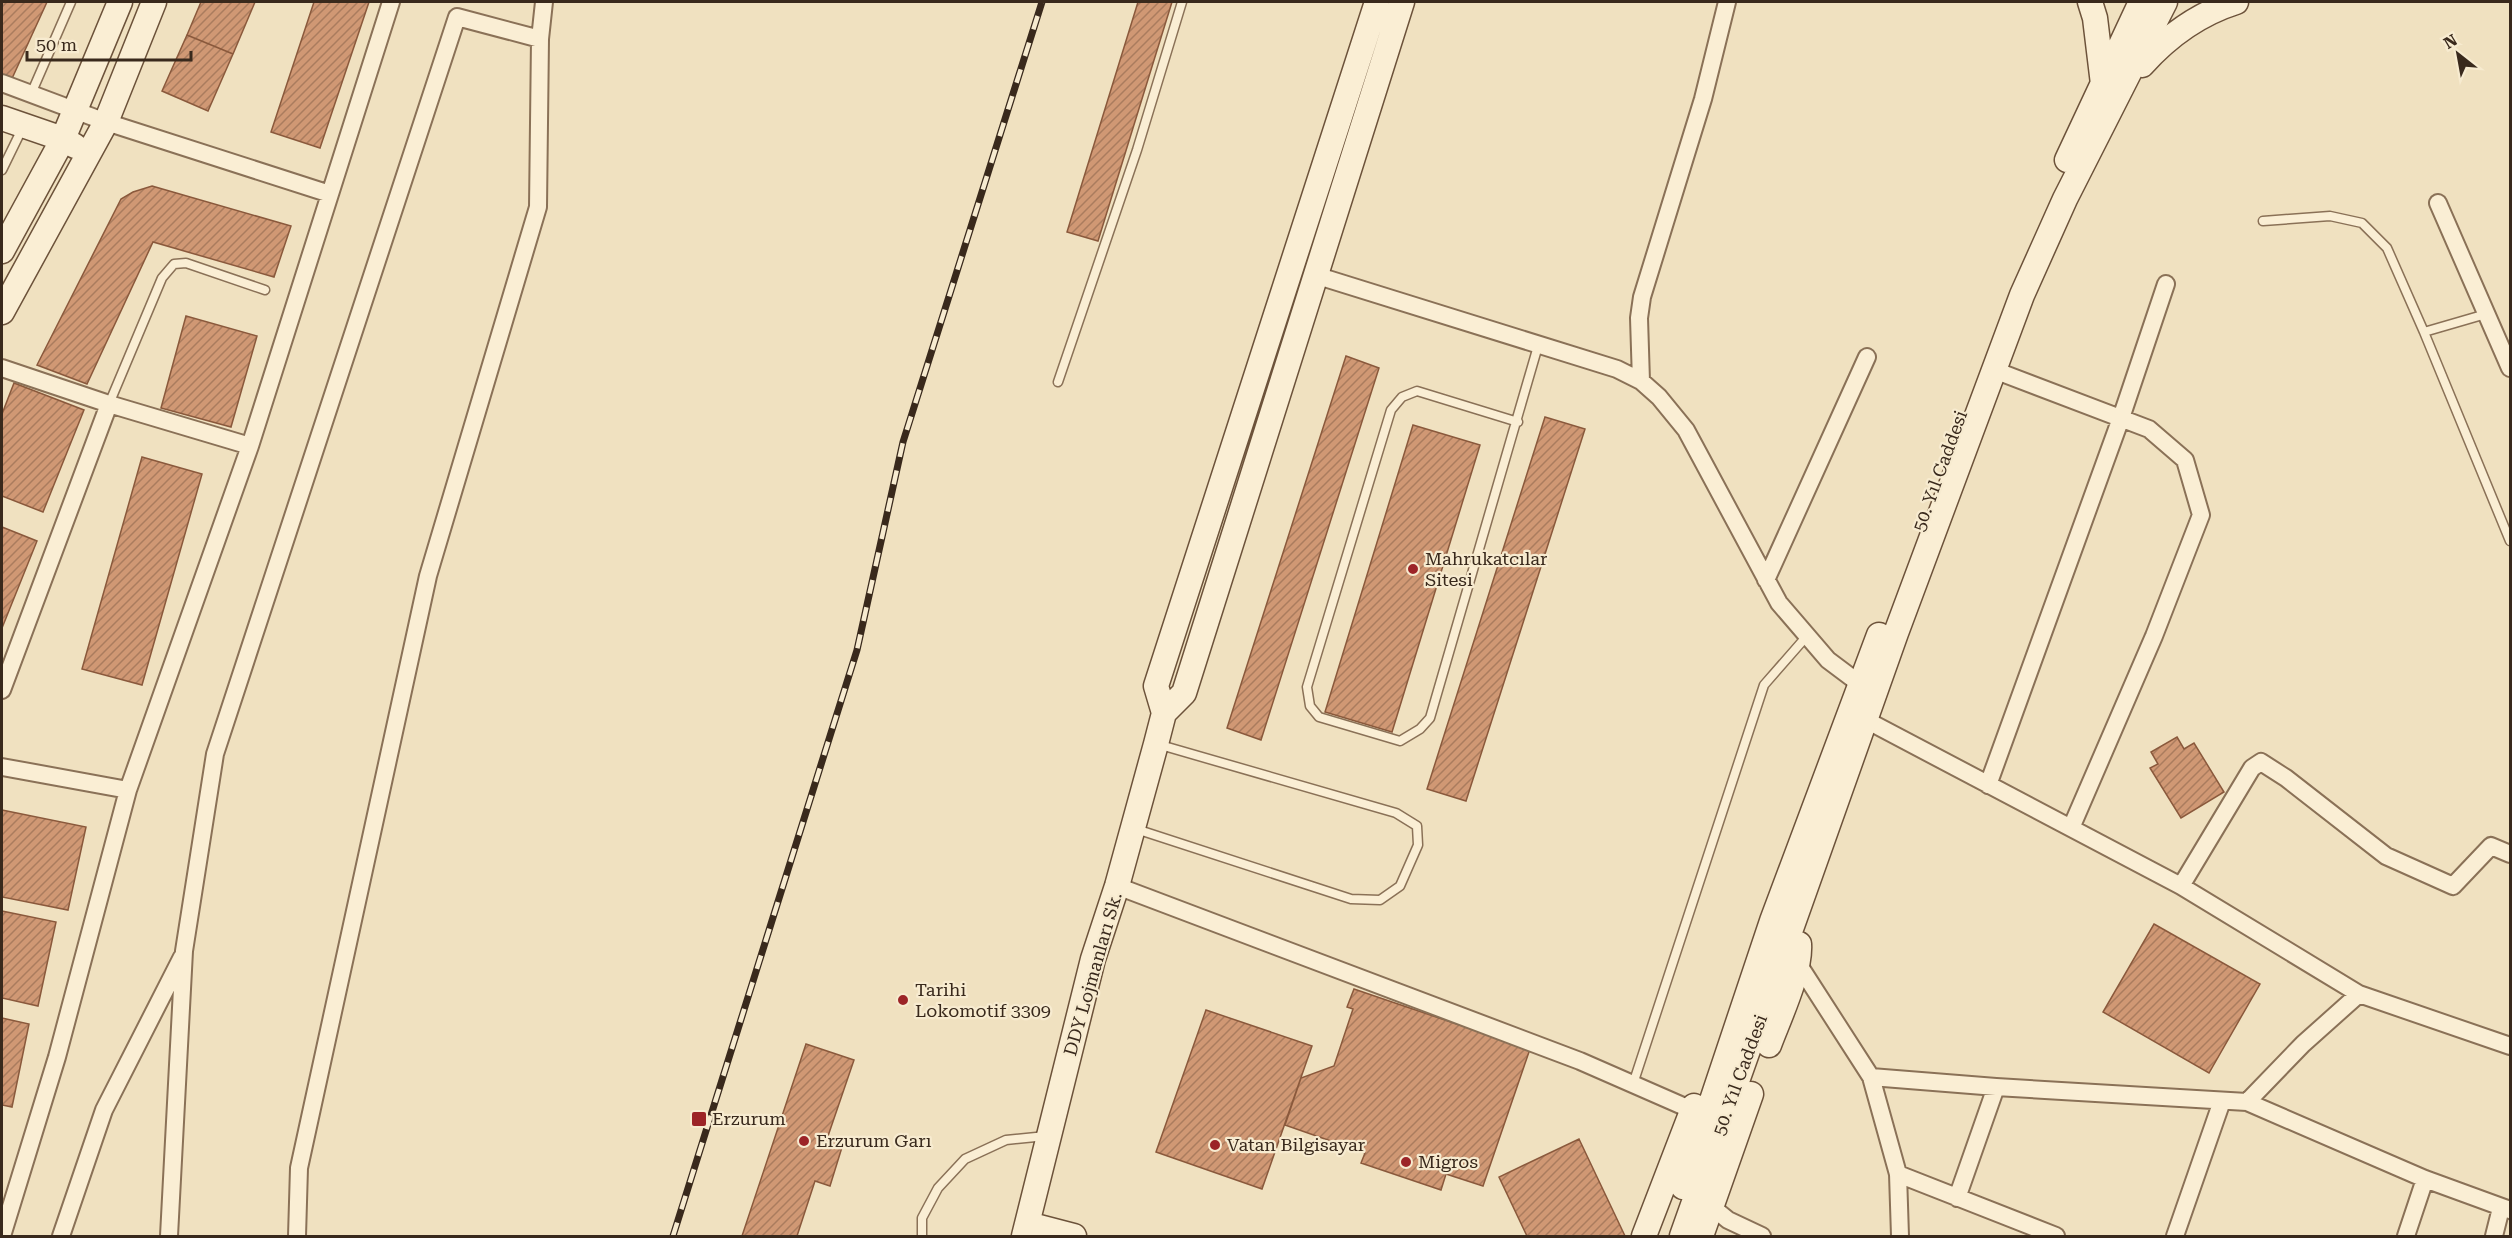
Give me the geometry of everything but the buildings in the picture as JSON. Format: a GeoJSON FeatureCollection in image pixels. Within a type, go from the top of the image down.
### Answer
{"type":"FeatureCollection","features":[{"type":"Feature","properties":{"kind":"main road"},"geometry":{"type":"LineString","coordinates":[[2,251],[63,139],[120,2]]}},
{"type":"Feature","properties":{"kind":"main road"},"geometry":{"type":"LineString","coordinates":[[2,312],[106,122],[154,2]]}},
{"type":"Feature","properties":{"kind":"main road"},"geometry":{"type":"LineString","coordinates":[[1377,2],[1156,686],[1164,713],[1184,693],[1401,2]]}},
{"type":"Feature","properties":{"kind":"main road"},"geometry":{"type":"LineString","coordinates":[[2090,2],[2112,85],[2162,42],[2212,11],[2236,2]]}},
{"type":"Feature","properties":{"kind":"main road","name":"50. Yıl Caddesi"},"geometry":{"type":"LineString","coordinates":[[1682,1236],[1994,370],[2034,266],[2112,85],[2141,2]]}},
{"type":"Feature","properties":{"kind":"main road","name":"50. Yıl Caddesi"},"geometry":{"type":"LineString","coordinates":[[1666,1236],[1762,951],[2007,288],[2112,85],[2165,2]]}},
{"type":"Feature","properties":{"kind":"main road"},"geometry":{"type":"LineString","coordinates":[[13,122],[63,139],[89,154]]}},
{"type":"Feature","properties":{"kind":"main road","name":"DDY Lojmanları Sk."},"geometry":{"type":"LineString","coordinates":[[1026,1230],[1093,959],[1117,886],[1164,713]]}},
{"type":"Feature","properties":{"kind":"main road","name":"50. Yıl Caddesi"},"geometry":{"type":"LineString","coordinates":[[1701,1236],[1791,988],[1800,950],[1797,914]]}},
{"type":"Feature","properties":{"kind":"main road","name":"50. Yıl Caddesi"},"geometry":{"type":"LineString","coordinates":[[1644,1236],[1738,990],[1750,964],[1762,951]]}},
{"type":"Feature","properties":{"kind":"main road"},"geometry":{"type":"LineString","coordinates":[[1026,1230],[1074,1236]]}},
{"type":"Feature","properties":{"kind":"street"},"geometry":{"type":"LineString","coordinates":[[2,1236],[57,1057],[128,790],[250,446],[391,2]]}},
{"type":"Feature","properties":{"kind":"street"},"geometry":{"type":"LineString","coordinates":[[297,1236],[299,1168],[428,576],[537,207],[540,39],[544,2]]}},
{"type":"Feature","properties":{"kind":"street"},"geometry":{"type":"LineString","coordinates":[[1641,381],[1638,318],[1642,297],[1703,99],[1726,2]]}},
{"type":"Feature","properties":{"kind":"street"},"geometry":{"type":"LineString","coordinates":[[169,1236],[184,951],[216,754],[457,17],[540,39]]}},
{"type":"Feature","properties":{"kind":"street"},"geometry":{"type":"LineString","coordinates":[[2,83],[106,122],[330,194]]}},
{"type":"Feature","properties":{"kind":"street"},"geometry":{"type":"LineString","coordinates":[[2438,203],[2511,368]]}},
{"type":"Feature","properties":{"kind":"street"},"geometry":{"type":"LineString","coordinates":[[1315,275],[1617,369],[1641,381],[1686,430],[1779,603],[1828,660],[1860,684]]}},
{"type":"Feature","properties":{"kind":"street"},"geometry":{"type":"LineString","coordinates":[[1988,785],[2121,418],[2166,284]]}},
{"type":"Feature","properties":{"kind":"street"},"geometry":{"type":"LineString","coordinates":[[1766,579],[1867,357]]}},
{"type":"Feature","properties":{"kind":"street"},"geometry":{"type":"LineString","coordinates":[[2,368],[109,404],[250,446]]}},
{"type":"Feature","properties":{"kind":"street"},"geometry":{"type":"LineString","coordinates":[[1994,370],[2149,429],[2185,460],[2201,515],[2154,636],[2071,828]]}},
{"type":"Feature","properties":{"kind":"street"},"geometry":{"type":"LineString","coordinates":[[2,690],[109,404]]}},
{"type":"Feature","properties":{"kind":"street"},"geometry":{"type":"LineString","coordinates":[[1866,720],[2181,886],[2359,994],[2511,1046]]}},
{"type":"Feature","properties":{"kind":"street"},"geometry":{"type":"LineString","coordinates":[[2181,886],[2252,768],[2260,762],[2286,778],[2386,856],[2453,886],[2491,846],[2511,854]]}},
{"type":"Feature","properties":{"kind":"street"},"geometry":{"type":"LineString","coordinates":[[2,767],[128,790]]}},
{"type":"Feature","properties":{"kind":"street"},"geometry":{"type":"LineString","coordinates":[[1117,886],[1580,1060],[1692,1110]]}},
{"type":"Feature","properties":{"kind":"street"},"geometry":{"type":"LineString","coordinates":[[61,1236],[104,1110],[184,951]]}},
{"type":"Feature","properties":{"kind":"street"},"geometry":{"type":"LineString","coordinates":[[1797,962],[1871,1077],[1898,1174],[1900,1236]]}},
{"type":"Feature","properties":{"kind":"street"},"geometry":{"type":"LineString","coordinates":[[2247,1102],[2303,1044],[2359,994]]}},
{"type":"Feature","properties":{"kind":"street"},"geometry":{"type":"LineString","coordinates":[[1871,1077],[1996,1088],[2247,1102],[2426,1179],[2506,1209],[2494,1236]]}},
{"type":"Feature","properties":{"kind":"street"},"geometry":{"type":"LineString","coordinates":[[1957,1198],[1996,1088]]}},
{"type":"Feature","properties":{"kind":"street"},"geometry":{"type":"LineString","coordinates":[[2175,1236],[2222,1101]]}},
{"type":"Feature","properties":{"kind":"street"},"geometry":{"type":"LineString","coordinates":[[1898,1174],[2056,1236]]}},
{"type":"Feature","properties":{"kind":"street"},"geometry":{"type":"LineString","coordinates":[[2406,1236],[2426,1179]]}},
{"type":"Feature","properties":{"kind":"street"},"geometry":{"type":"LineString","coordinates":[[1712,1207],[1728,1220],[1761,1236]]}},
{"type":"Feature","properties":{"kind":"lane"},"geometry":{"type":"LineString","coordinates":[[31,94],[71,2]]}},
{"type":"Feature","properties":{"kind":"lane"},"geometry":{"type":"LineString","coordinates":[[1058,382],[1137,150],[1182,2]]}},
{"type":"Feature","properties":{"kind":"lane"},"geometry":{"type":"LineString","coordinates":[[2,170],[13,122]]}},
{"type":"Feature","properties":{"kind":"lane"},"geometry":{"type":"LineString","coordinates":[[2263,221],[2330,216],[2362,223],[2387,248],[2511,541]]}},
{"type":"Feature","properties":{"kind":"lane"},"geometry":{"type":"LineString","coordinates":[[109,404],[162,278],[174,264],[186,263],[265,290]]}},
{"type":"Feature","properties":{"kind":"lane"},"geometry":{"type":"LineString","coordinates":[[2424,332],[2486,314]]}},
{"type":"Feature","properties":{"kind":"lane"},"geometry":{"type":"LineString","coordinates":[[1518,422],[1417,391],[1402,397],[1391,410],[1307,687],[1310,706],[1319,717],[1401,741],[1420,729],[1430,718],[1518,422],[1538,346]]}},
{"type":"Feature","properties":{"kind":"lane"},"geometry":{"type":"LineString","coordinates":[[1633,1084],[1764,685],[1806,637]]}},
{"type":"Feature","properties":{"kind":"lane"},"geometry":{"type":"LineString","coordinates":[[1133,828],[1351,899],[1380,900],[1400,886],[1418,845],[1417,826],[1396,813],[1156,744]]}},
{"type":"Feature","properties":{"kind":"lane"},"geometry":{"type":"LineString","coordinates":[[922,1236],[922,1218],[938,1188],[965,1159],[1006,1140],[1050,1136]]}},
{"type":"Feature","properties":{"kind":"railway"},"geometry":{"type":"LineString","coordinates":[[673,1236],[857,650],[903,442],[1042,2]]}},
{"type":"Feature","properties":{"kind":"place","name":"Mahrukatcılar Sitesi"},"geometry":{"type":"Point","coordinates":[1413,569]}},
{"type":"Feature","properties":{"kind":"place","name":"Tarihi Lokomotif 3309"},"geometry":{"type":"Point","coordinates":[903,1000]}},
{"type":"Feature","properties":{"kind":"place","name":"Erzurum"},"geometry":{"type":"Point","coordinates":[699,1119]}},
{"type":"Feature","properties":{"kind":"place","name":"Erzurum Garı"},"geometry":{"type":"Point","coordinates":[804,1141]}},
{"type":"Feature","properties":{"kind":"place","name":"Vatan Bilgisayar"},"geometry":{"type":"Point","coordinates":[1215,1145]}},
{"type":"Feature","properties":{"kind":"place","name":"Migros"},"geometry":{"type":"Point","coordinates":[1406,1162]}}]}
